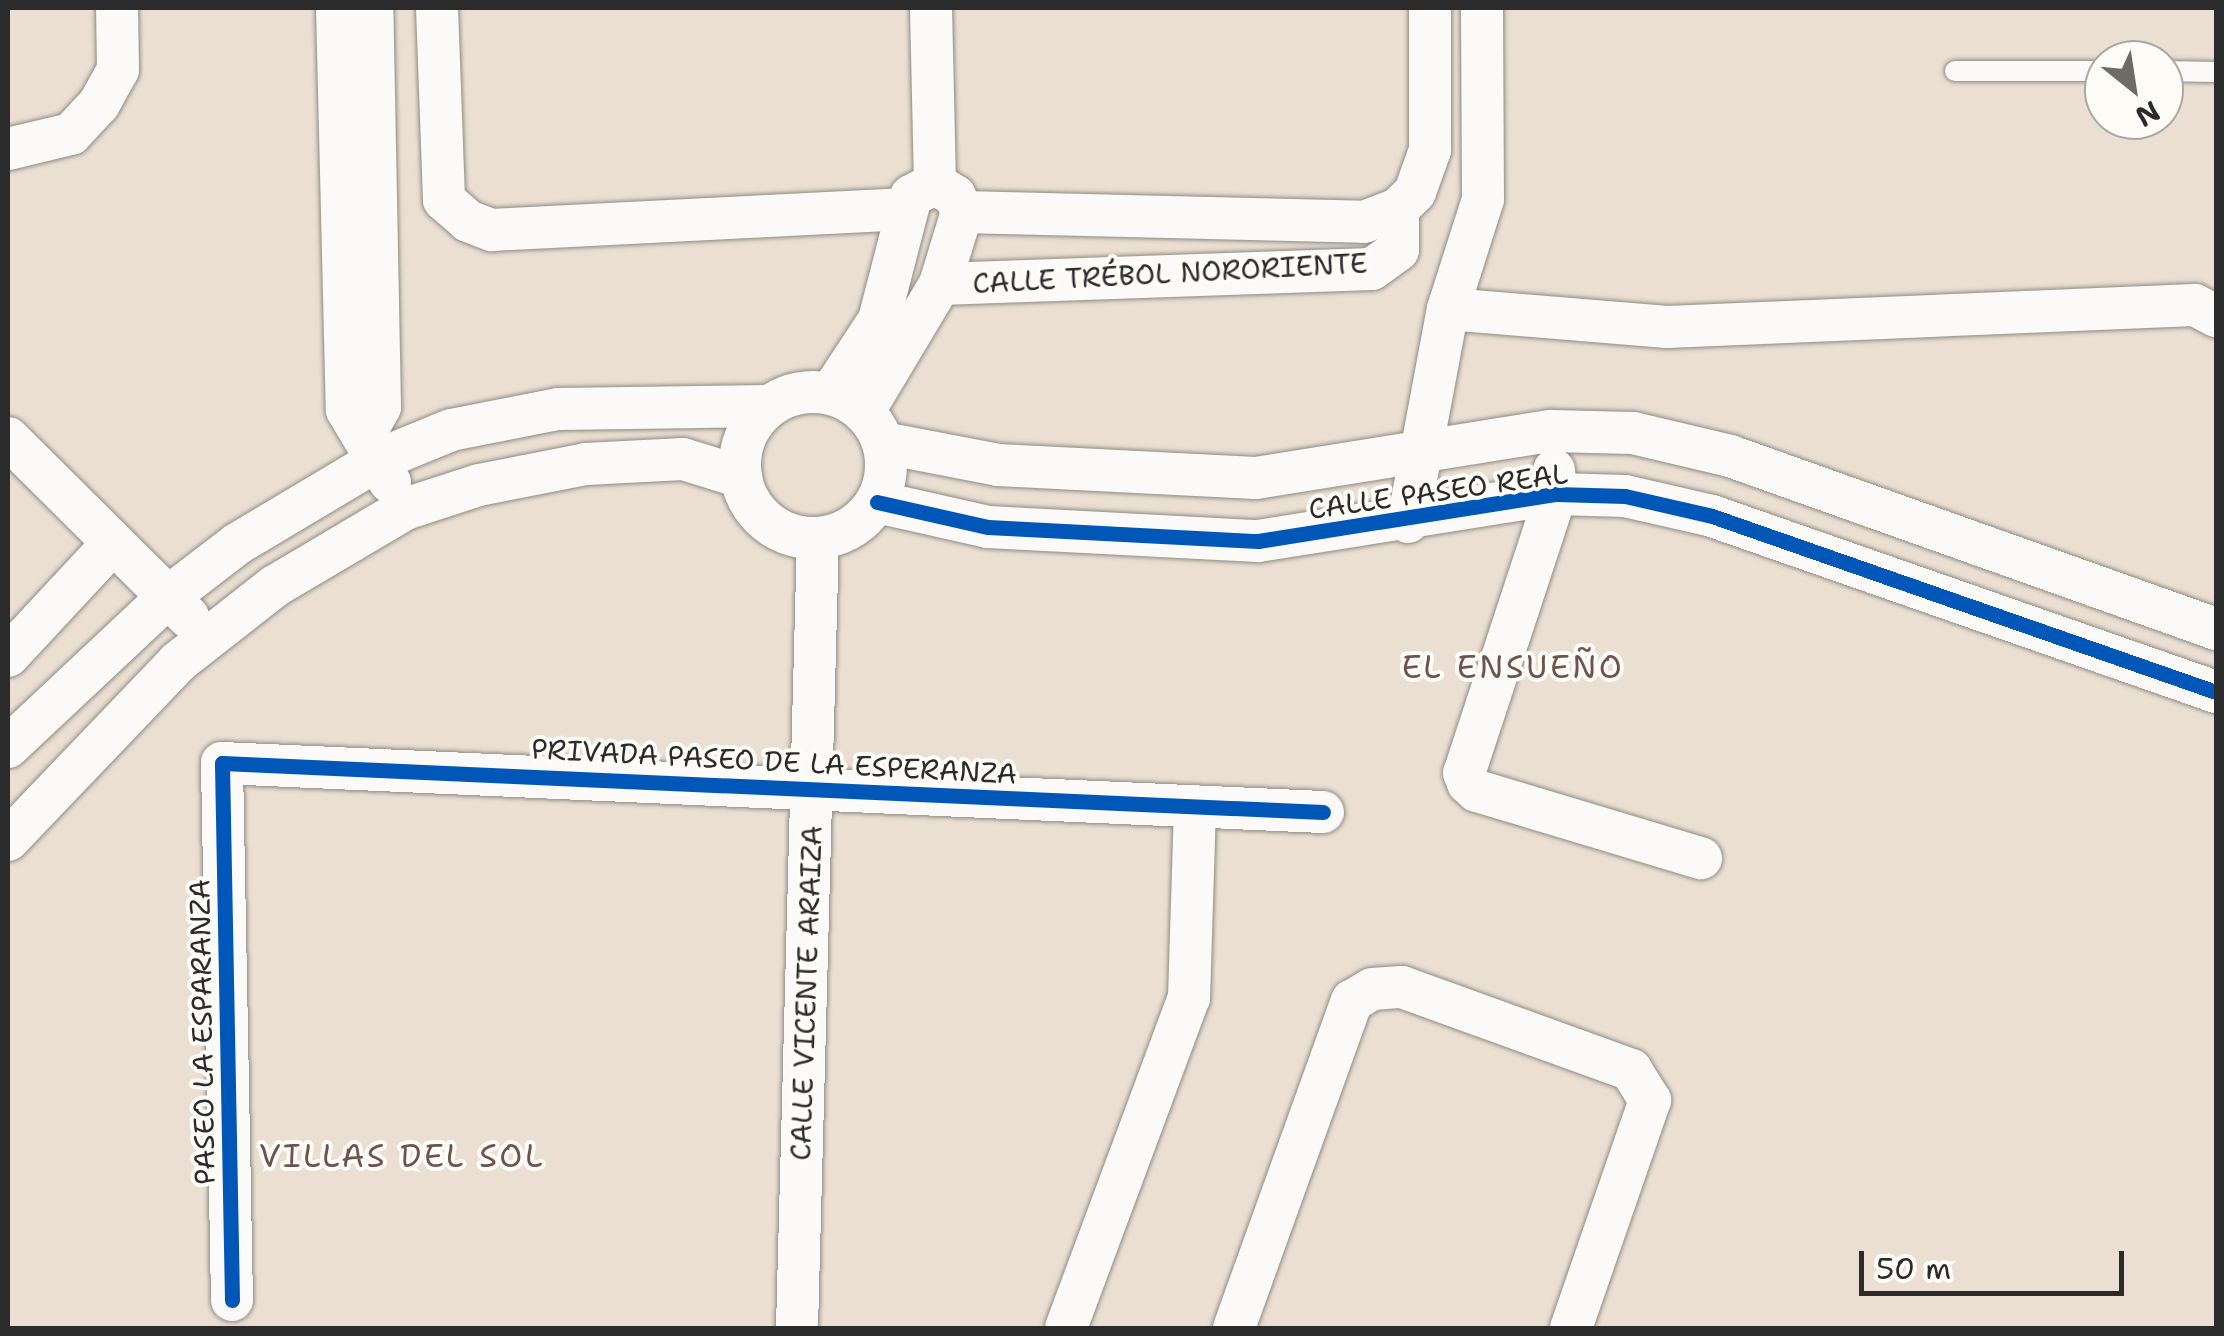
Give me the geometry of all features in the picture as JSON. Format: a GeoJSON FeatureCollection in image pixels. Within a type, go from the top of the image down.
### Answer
{"type":"FeatureCollection","features":[{"type":"Feature","properties":{"kind":"street"},"geometry":{"type":"LineString","coordinates":[[8,149],[71,134],[100,104],[118,70],[117,8]]}},
{"type":"Feature","properties":{"kind":"street"},"geometry":{"type":"LineString","coordinates":[[337,8],[347,410],[405,509]]}},
{"type":"Feature","properties":{"kind":"street"},"geometry":{"type":"LineString","coordinates":[[372,8],[380,407],[372,447]]}},
{"type":"Feature","properties":{"kind":"street","name":"CALLE TRÉBOL NORORIENTE"},"geometry":{"type":"LineString","coordinates":[[437,8],[444,200],[468,221],[492,230],[934,202],[1364,222],[1398,209],[1398,250],[1372,269],[940,284]]}},
{"type":"Feature","properties":{"kind":"street"},"geometry":{"type":"LineString","coordinates":[[860,416],[940,284],[934,202],[932,8]]}},
{"type":"Feature","properties":{"kind":"street"},"geometry":{"type":"LineString","coordinates":[[1398,209],[1415,192],[1430,150],[1430,8]]}},
{"type":"Feature","properties":{"kind":"street"},"geometry":{"type":"LineString","coordinates":[[1408,522],[1448,309],[1483,199],[1482,8]]}},
{"type":"Feature","properties":{"kind":"street"},"geometry":{"type":"LineString","coordinates":[[769,406],[746,436],[741,477],[763,519],[782,532],[818,538],[860,522],[877,502],[886,478],[860,416],[879,320],[897,266],[934,202]]}},
{"type":"Feature","properties":{"kind":"street"},"geometry":{"type":"LineString","coordinates":[[1448,309],[1666,327],[2195,305],[2216,316]]}},
{"type":"Feature","properties":{"kind":"street"},"geometry":{"type":"LineString","coordinates":[[8,747],[168,597],[372,447],[558,409],[769,406],[803,392],[860,416]]}},
{"type":"Feature","properties":{"kind":"street","name":"CALLE PASEO REAL"},"geometry":{"type":"LineString","coordinates":[[860,416],[998,465],[1256,478],[1419,456],[1551,432],[1633,433],[1730,456],[2216,628]]}},
{"type":"Feature","properties":{"kind":"street"},"geometry":{"type":"LineString","coordinates":[[1551,432],[1556,494],[1464,773],[1477,791],[1701,858]]}},
{"type":"Feature","properties":{"kind":"street"},"geometry":{"type":"LineString","coordinates":[[8,438],[210,638]]}},
{"type":"Feature","properties":{"kind":"street"},"geometry":{"type":"LineString","coordinates":[[8,840],[52,788],[210,638],[274,586],[405,509],[479,485],[586,464],[683,460],[741,477]]}},
{"type":"Feature","properties":{"kind":"street","name":"CALLE PASEO REAL"},"geometry":{"type":"LineString","coordinates":[[877,502],[988,527],[1106,537],[1258,541],[1408,522],[1556,494],[1625,496],[1712,516],[2216,692]]}},
{"type":"Feature","properties":{"kind":"street","name":"CALLE VICENTE ARAIZA"},"geometry":{"type":"LineString","coordinates":[[797,1328],[818,538]]}},
{"type":"Feature","properties":{"kind":"street"},"geometry":{"type":"LineString","coordinates":[[8,656],[114,543]]}},
{"type":"Feature","properties":{"kind":"street","name":"PRIVADA PASEO DE LA ESPERANZA"},"geometry":{"type":"LineString","coordinates":[[222,762],[1323,812]]}},
{"type":"Feature","properties":{"kind":"street","name":"PASEO LA ESPARANZA"},"geometry":{"type":"LineString","coordinates":[[222,762],[232,1300]]}},
{"type":"Feature","properties":{"kind":"street"},"geometry":{"type":"LineString","coordinates":[[1066,1328],[1189,998],[1195,806]]}},
{"type":"Feature","properties":{"kind":"street"},"geometry":{"type":"LineString","coordinates":[[1234,1328],[1352,1001],[1372,989],[1402,987],[1631,1070],[1650,1100],[1571,1328]]}},
{"type":"Feature","properties":{"kind":"lane"},"geometry":{"type":"LineString","coordinates":[[1955,71],[2084,71]]}},
{"type":"Feature","properties":{"kind":"lane"},"geometry":{"type":"LineString","coordinates":[[2184,72],[2216,72]]}},
{"type":"Feature","properties":{"kind":"cycle path"},"geometry":{"type":"LineString","coordinates":[[877,502],[988,527],[1258,541],[1556,494],[1625,496],[1712,516],[2216,692]]}},
{"type":"Feature","properties":{"kind":"cycle path"},"geometry":{"type":"LineString","coordinates":[[232,1300],[222,763],[1323,812]]}},
{"type":"Feature","properties":{"kind":"district","name":"EL ENSUEÑO"},"geometry":{"type":"Point","coordinates":[1513,667]}},
{"type":"Feature","properties":{"kind":"district","name":"VILLAS DEL SOL"},"geometry":{"type":"Point","coordinates":[402,1156]}}]}
